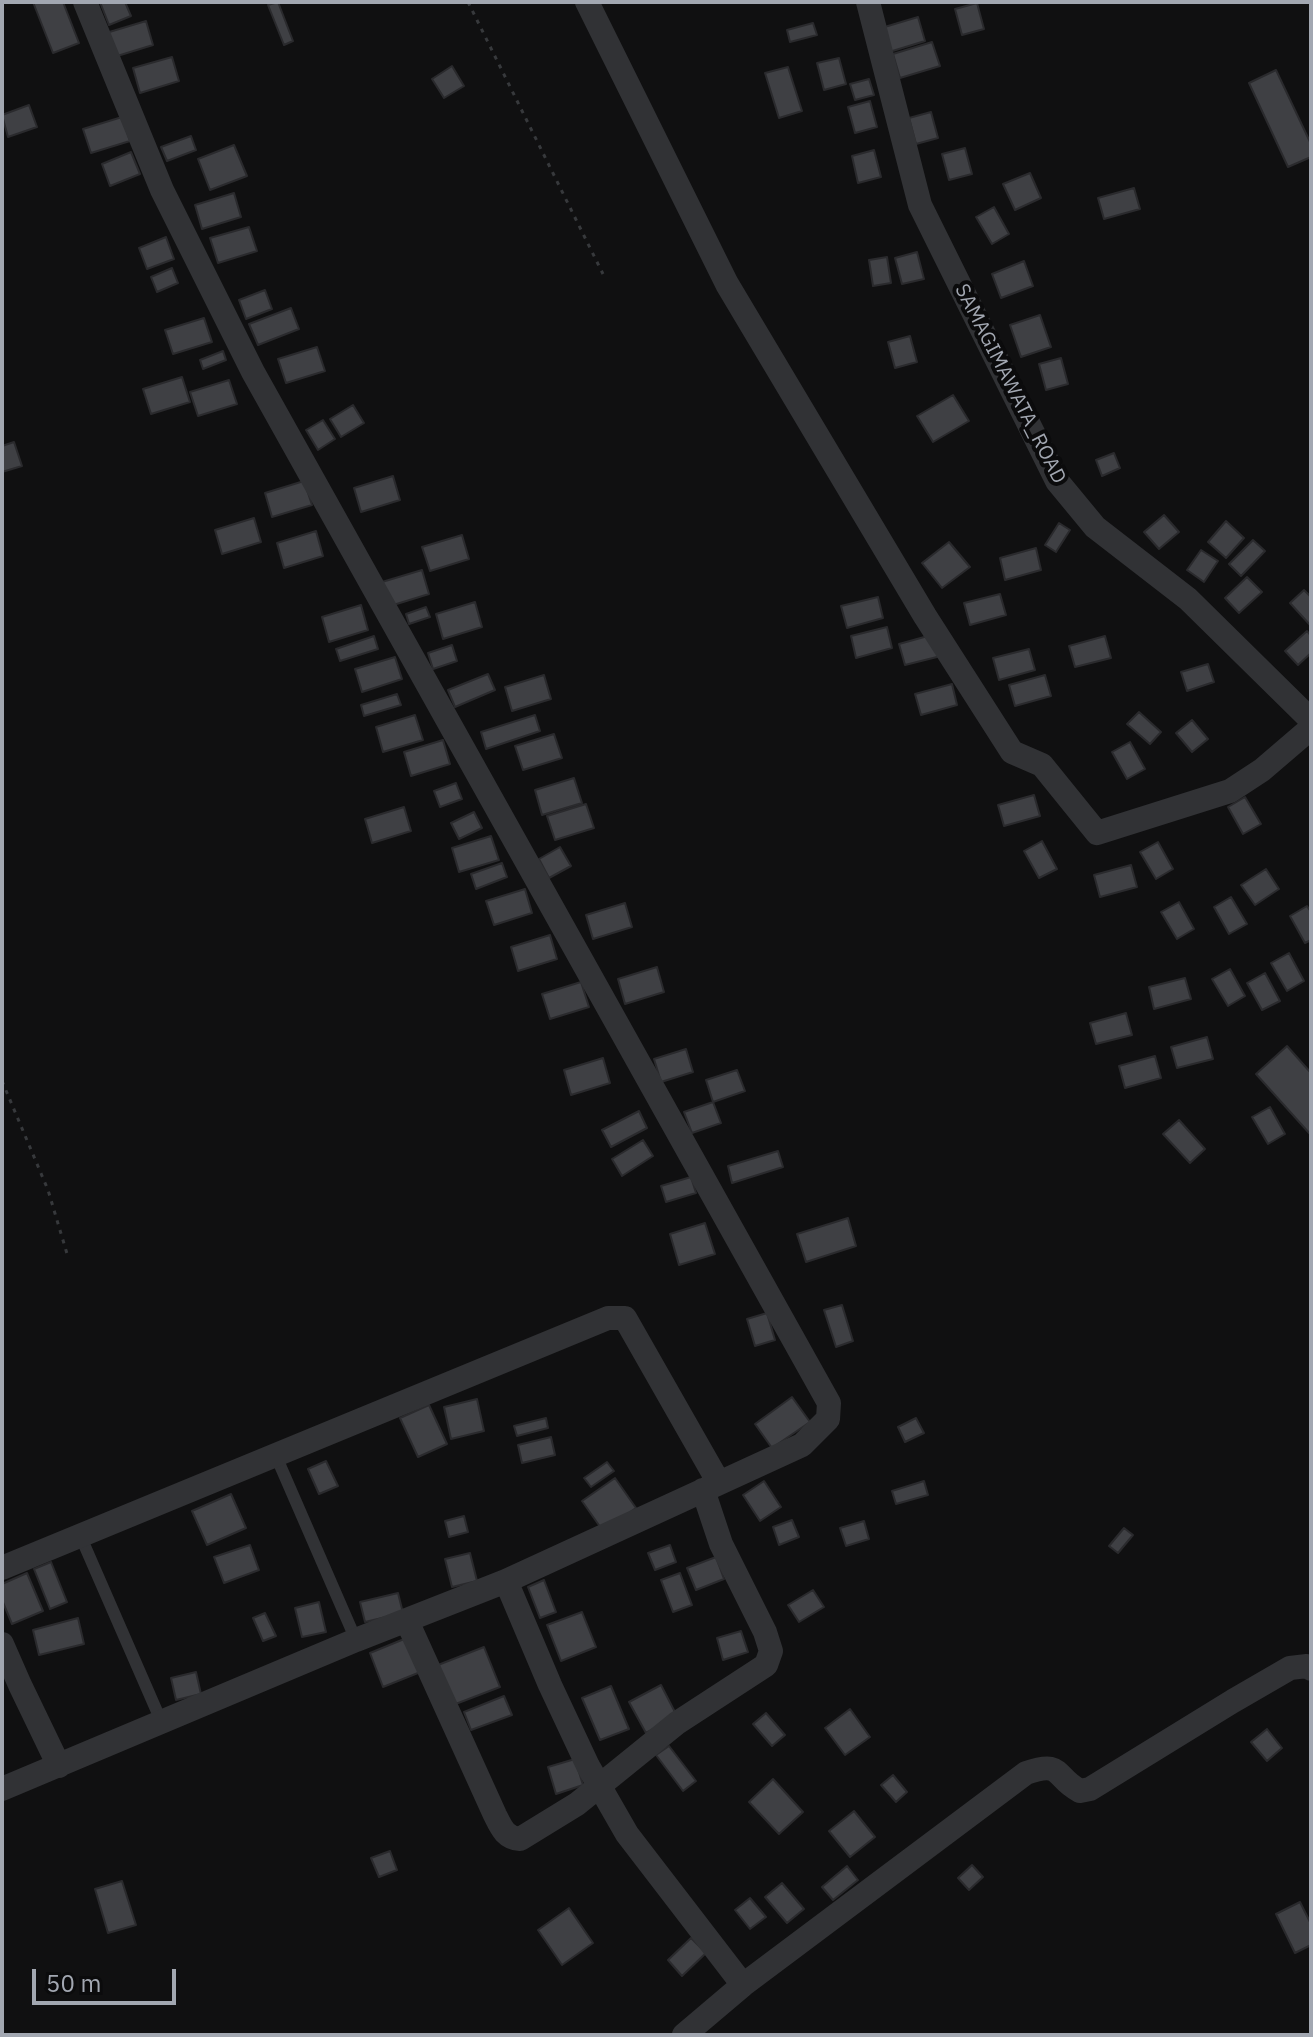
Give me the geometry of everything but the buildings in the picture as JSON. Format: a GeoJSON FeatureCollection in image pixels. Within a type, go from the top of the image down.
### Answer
{"type":"FeatureCollection","features":[{"type":"Feature","properties":{"kind":"street"},"geometry":{"type":"LineString","coordinates":[[2,1789],[356,1640],[506,1581],[802,1445],[828,1419],[829,1403],[253,372],[162,190],[85,2]]}},
{"type":"Feature","properties":{"kind":"street"},"geometry":{"type":"LineString","coordinates":[[587,2],[727,284],[925,616],[1012,752],[1042,765],[1097,833],[1230,791],[1262,770],[1311,728]]}},
{"type":"Feature","properties":{"kind":"street","name":"SAMAGIMAWATA_ROAD"},"geometry":{"type":"LineString","coordinates":[[868,2],[920,205],[1057,481],[1095,527],[1188,599],[1311,720]]}},
{"type":"Feature","properties":{"kind":"street"},"geometry":{"type":"LineString","coordinates":[[2,1568],[608,1318],[625,1318],[711,1487],[721,1544],[765,1632],[771,1651],[766,1665],[677,1723],[577,1804],[520,1839],[512,1839],[504,1832],[495,1815],[407,1621]]}},
{"type":"Feature","properties":{"kind":"street"},"geometry":{"type":"LineString","coordinates":[[506,1581],[588,1766],[627,1834],[743,1985]]}},
{"type":"Feature","properties":{"kind":"street"},"geometry":{"type":"LineString","coordinates":[[2,1644],[59,1766]]}},
{"type":"Feature","properties":{"kind":"street"},"geometry":{"type":"LineString","coordinates":[[684,2035],[743,1985],[1026,1773],[1044,1767],[1055,1769],[1072,1787],[1080,1791],[1090,1789],[1290,1668],[1307,1666],[1311,1669]]}},
{"type":"Feature","properties":{"kind":"lane"},"geometry":{"type":"LineString","coordinates":[[276,1456],[356,1640]]}},
{"type":"Feature","properties":{"kind":"lane"},"geometry":{"type":"LineString","coordinates":[[80,1535],[162,1723]]}},
{"type":"Feature","properties":{"kind":"path"},"geometry":{"type":"LineString","coordinates":[[468,2],[603,274]]}},
{"type":"Feature","properties":{"kind":"path"},"geometry":{"type":"LineString","coordinates":[[2,1081],[48,1190],[68,1257]]}}]}
